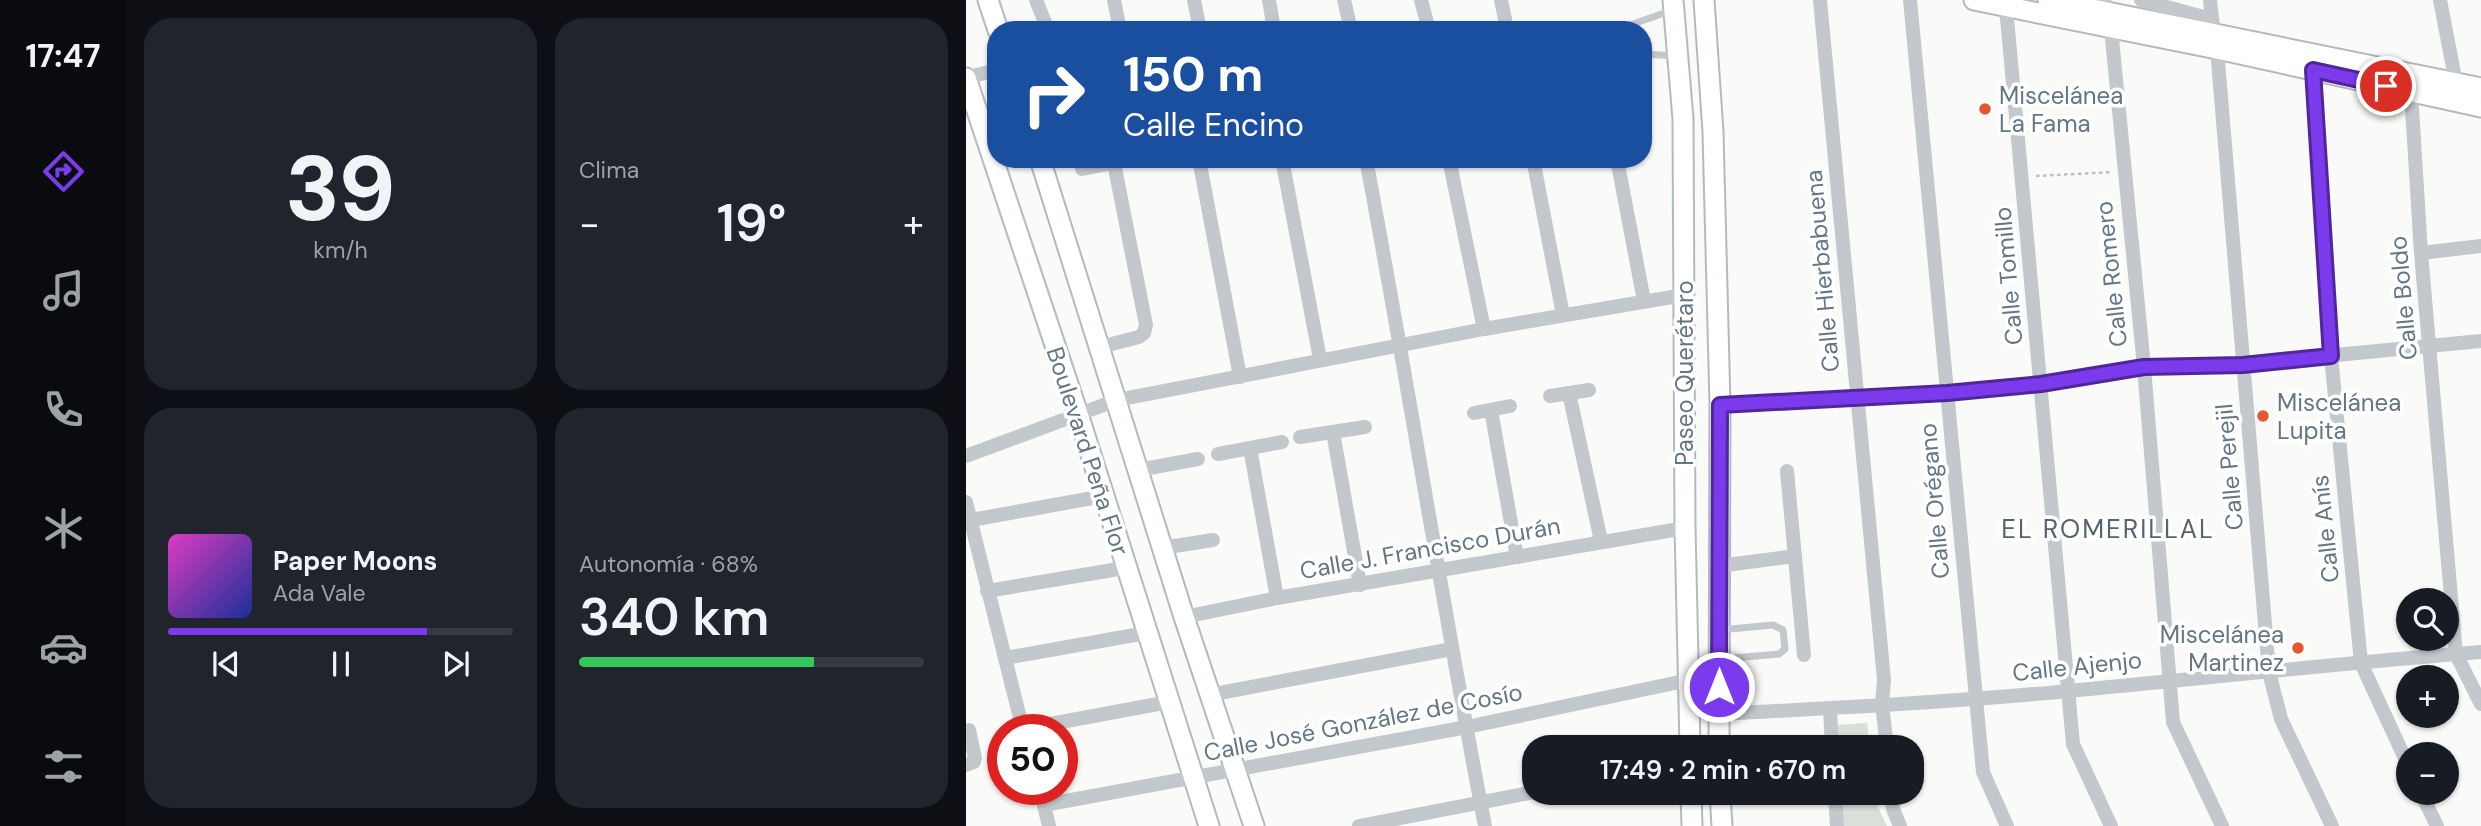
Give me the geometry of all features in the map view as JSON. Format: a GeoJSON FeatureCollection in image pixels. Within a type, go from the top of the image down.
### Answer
{"type":"FeatureCollection","features":[{"type":"Feature","properties":{"kind":"main road"},"geometry":{"type":"LineString","coordinates":[[988,0],[995,21]]}},
{"type":"Feature","properties":{"kind":"main road","name":"Paseo Querétaro"},"geometry":{"type":"LineString","coordinates":[[1704,0],[1713,132],[1720,405],[1719,735]]}},
{"type":"Feature","properties":{"kind":"main road"},"geometry":{"type":"LineString","coordinates":[[1974,0],[2006,7],[2108,13]]}},
{"type":"Feature","properties":{"kind":"main road"},"geometry":{"type":"LineString","coordinates":[[2048,0],[2214,34],[2455,92],[2481,107]]}},
{"type":"Feature","properties":{"kind":"main road","name":"Paseo Querétaro"},"geometry":{"type":"LineString","coordinates":[[1674,5],[1683,119],[1685,528],[1690,735]]}},
{"type":"Feature","properties":{"kind":"main road"},"geometry":{"type":"LineString","coordinates":[[2214,34],[2313,70],[2411,92],[2455,92],[2481,88]]}},
{"type":"Feature","properties":{"kind":"main road","name":"Boulevard Peña Flor"},"geometry":{"type":"LineString","coordinates":[[966,78],[987,141]]}},
{"type":"Feature","properties":{"kind":"main road","name":"Boulevard Peña Flor"},"geometry":{"type":"LineString","coordinates":[[996,168],[1078,414],[1209,826]]}},
{"type":"Feature","properties":{"kind":"main road","name":"Boulevard Peña Flor"},"geometry":{"type":"LineString","coordinates":[[1043,168],[1209,695],[1254,826]]}},
{"type":"Feature","properties":{"kind":"main road"},"geometry":{"type":"LineString","coordinates":[[1692,820],[1721,820]]}},
{"type":"Feature","properties":{"kind":"street"},"geometry":{"type":"LineString","coordinates":[[1036,0],[1044,21]]}},
{"type":"Feature","properties":{"kind":"street"},"geometry":{"type":"LineString","coordinates":[[1114,0],[1118,21]]}},
{"type":"Feature","properties":{"kind":"street"},"geometry":{"type":"LineString","coordinates":[[1194,0],[1198,21]]}},
{"type":"Feature","properties":{"kind":"street"},"geometry":{"type":"LineString","coordinates":[[1269,0],[1272,21]]}},
{"type":"Feature","properties":{"kind":"street"},"geometry":{"type":"LineString","coordinates":[[1344,0],[1349,21]]}},
{"type":"Feature","properties":{"kind":"street"},"geometry":{"type":"LineString","coordinates":[[1421,0],[1427,21]]}},
{"type":"Feature","properties":{"kind":"street"},"geometry":{"type":"LineString","coordinates":[[1501,0],[1505,19]]}},
{"type":"Feature","properties":{"kind":"street","name":"Calle Hierbabuena"},"geometry":{"type":"LineString","coordinates":[[1820,0],[1884,680],[1882,704],[1886,735]]}},
{"type":"Feature","properties":{"kind":"street","name":"Calle Orégano"},"geometry":{"type":"LineString","coordinates":[[1910,0],[1983,772],[2007,826]]}},
{"type":"Feature","properties":{"kind":"street"},"geometry":{"type":"LineString","coordinates":[[2140,0],[2214,34]]}},
{"type":"Feature","properties":{"kind":"street","name":"Calle Perejil"},"geometry":{"type":"LineString","coordinates":[[2210,0],[2269,672],[2281,719],[2332,826]]}},
{"type":"Feature","properties":{"kind":"street"},"geometry":{"type":"LineString","coordinates":[[2440,0],[2455,92]]}},
{"type":"Feature","properties":{"kind":"street","name":"Calle Tomillo"},"geometry":{"type":"LineString","coordinates":[[2006,7],[2073,744],[2111,826]]}},
{"type":"Feature","properties":{"kind":"street","name":"Calle Romero"},"geometry":{"type":"LineString","coordinates":[[2108,13],[2144,367],[2173,722],[2222,826]]}},
{"type":"Feature","properties":{"kind":"street","name":"Calle Anís"},"geometry":{"type":"LineString","coordinates":[[2313,70],[2331,356],[2361,663],[2397,742]]}},
{"type":"Feature","properties":{"kind":"street"},"geometry":{"type":"LineString","coordinates":[[966,78],[987,72]]}},
{"type":"Feature","properties":{"kind":"street","name":"Calle Boldo"},"geometry":{"type":"LineString","coordinates":[[2411,92],[2421,253],[2456,654],[2481,704]]}},
{"type":"Feature","properties":{"kind":"street"},"geometry":{"type":"LineString","coordinates":[[1082,170],[1091,168]]}},
{"type":"Feature","properties":{"kind":"street"},"geometry":{"type":"LineString","coordinates":[[1100,347],[1139,337],[1144,333],[1146,325],[1115,168]]}},
{"type":"Feature","properties":{"kind":"street"},"geometry":{"type":"LineString","coordinates":[[1201,168],[1240,377]]}},
{"type":"Feature","properties":{"kind":"street"},"geometry":{"type":"LineString","coordinates":[[1284,168],[1320,359]]}},
{"type":"Feature","properties":{"kind":"street"},"geometry":{"type":"LineString","coordinates":[[1368,168],[1401,346],[1437,572],[1485,826]]}},
{"type":"Feature","properties":{"kind":"street"},"geometry":{"type":"LineString","coordinates":[[1451,168],[1484,328]]}},
{"type":"Feature","properties":{"kind":"street"},"geometry":{"type":"LineString","coordinates":[[1535,168],[1563,315]]}},
{"type":"Feature","properties":{"kind":"street"},"geometry":{"type":"LineString","coordinates":[[1619,168],[1644,301]]}},
{"type":"Feature","properties":{"kind":"street"},"geometry":{"type":"LineString","coordinates":[[2421,253],[2481,246]]}},
{"type":"Feature","properties":{"kind":"street"},"geometry":{"type":"LineString","coordinates":[[966,456],[1117,400],[1484,328],[1684,295]]}},
{"type":"Feature","properties":{"kind":"street"},"geometry":{"type":"LineString","coordinates":[[1720,405],[1947,393],[2041,384],[2144,367],[2243,365],[2481,341]]}},
{"type":"Feature","properties":{"kind":"street"},"geometry":{"type":"LineString","coordinates":[[1550,396],[1589,390]]}},
{"type":"Feature","properties":{"kind":"street"},"geometry":{"type":"LineString","coordinates":[[1569,393],[1601,541]]}},
{"type":"Feature","properties":{"kind":"street"},"geometry":{"type":"LineString","coordinates":[[1474,413],[1510,406]]}},
{"type":"Feature","properties":{"kind":"street"},"geometry":{"type":"LineString","coordinates":[[1491,410],[1517,557]]}},
{"type":"Feature","properties":{"kind":"street"},"geometry":{"type":"LineString","coordinates":[[1300,438],[1365,427]]}},
{"type":"Feature","properties":{"kind":"street"},"geometry":{"type":"LineString","coordinates":[[1333,432],[1360,585]]}},
{"type":"Feature","properties":{"kind":"street"},"geometry":{"type":"LineString","coordinates":[[1218,454],[1282,442]]}},
{"type":"Feature","properties":{"kind":"street"},"geometry":{"type":"LineString","coordinates":[[1250,448],[1277,598]]}},
{"type":"Feature","properties":{"kind":"street"},"geometry":{"type":"LineString","coordinates":[[1139,470],[1198,459]]}},
{"type":"Feature","properties":{"kind":"street"},"geometry":{"type":"LineString","coordinates":[[1787,471],[1804,654]]}},
{"type":"Feature","properties":{"kind":"street"},"geometry":{"type":"LineString","coordinates":[[971,520],[1104,496]]}},
{"type":"Feature","properties":{"kind":"street"},"geometry":{"type":"LineString","coordinates":[[966,502],[1019,714]]}},
{"type":"Feature","properties":{"kind":"street","name":"Calle J. Francisco Durán"},"geometry":{"type":"LineString","coordinates":[[1184,617],[1277,598],[1685,528]]}},
{"type":"Feature","properties":{"kind":"street"},"geometry":{"type":"LineString","coordinates":[[1162,548],[1213,540]]}},
{"type":"Feature","properties":{"kind":"street"},"geometry":{"type":"LineString","coordinates":[[1719,566],[1795,556]]}},
{"type":"Feature","properties":{"kind":"street"},"geometry":{"type":"LineString","coordinates":[[987,591],[1125,568]]}},
{"type":"Feature","properties":{"kind":"street"},"geometry":{"type":"LineString","coordinates":[[1005,658],[1146,633]]}},
{"type":"Feature","properties":{"kind":"street"},"geometry":{"type":"LineString","coordinates":[[1209,695],[1452,649]]}},
{"type":"Feature","properties":{"kind":"street","name":"Calle Ajenjo"},"geometry":{"type":"LineString","coordinates":[[1719,714],[1830,709],[2068,691],[2481,652]]}},
{"type":"Feature","properties":{"kind":"street","name":"Calle José González de Cosío"},"geometry":{"type":"LineString","coordinates":[[1078,799],[1467,727],[1689,680]]}},
{"type":"Feature","properties":{"kind":"street"},"geometry":{"type":"LineString","coordinates":[[1078,719],[1169,702]]}},
{"type":"Feature","properties":{"kind":"street"},"geometry":{"type":"LineString","coordinates":[[1830,709],[1831,735]]}},
{"type":"Feature","properties":{"kind":"street"},"geometry":{"type":"LineString","coordinates":[[966,765],[974,762],[975,758],[967,724]]}},
{"type":"Feature","properties":{"kind":"street"},"geometry":{"type":"LineString","coordinates":[[1359,826],[1522,795]]}},
{"type":"Feature","properties":{"kind":"street"},"geometry":{"type":"LineString","coordinates":[[1044,805],[1049,826]]}},
{"type":"Feature","properties":{"kind":"street"},"geometry":{"type":"LineString","coordinates":[[1836,805],[1837,826]]}},
{"type":"Feature","properties":{"kind":"street"},"geometry":{"type":"LineString","coordinates":[[1892,805],[1900,826]]}},
{"type":"Feature","properties":{"kind":"street"},"geometry":{"type":"LineString","coordinates":[[2427,805],[2437,826]]}},
{"type":"Feature","properties":{"kind":"lane"},"geometry":{"type":"LineString","coordinates":[[1637,21],[1674,5]]}},
{"type":"Feature","properties":{"kind":"lane"},"geometry":{"type":"LineString","coordinates":[[1652,55],[1678,56]]}},
{"type":"Feature","properties":{"kind":"lane"},"geometry":{"type":"LineString","coordinates":[[1719,630],[1779,626],[1783,630],[1785,647],[1779,654],[1769,657],[1719,659]]}},
{"type":"Feature","properties":{"kind":"path"},"geometry":{"type":"LineString","coordinates":[[2022,177],[2123,172]]}},
{"type":"Feature","properties":{"kind":"shaded area"},"geometry":{"type":"Polygon","coordinates":[[[1867,723],[1868,735],[1836,735],[1835,725],[1867,723]]]}},
{"type":"Feature","properties":{"kind":"shaded area"},"geometry":{"type":"Polygon","coordinates":[[[1842,805],[1877,805],[1887,826],[1844,826],[1842,805]]]}},
{"type":"Feature","properties":{"kind":"place","name":"Miscelánea La Fama"},"geometry":{"type":"Point","coordinates":[1985,109]}},
{"type":"Feature","properties":{"kind":"place","name":"Miscelánea Lupita"},"geometry":{"type":"Point","coordinates":[2263,416]}},
{"type":"Feature","properties":{"kind":"place","name":"Miscelánea Martinez"},"geometry":{"type":"Point","coordinates":[2298,648]}},
{"type":"Feature","properties":{"kind":"district","name":"EL ROMERILLAL"},"geometry":{"type":"Point","coordinates":[2108,529]}},
{"type":"Feature","properties":{"kind":"route"},"geometry":{"type":"LineString","coordinates":[[1719,687],[1720,405],[1947,393],[2041,384],[2144,367],[2243,365],[2331,356],[2313,70],[2386,86]]}}]}
